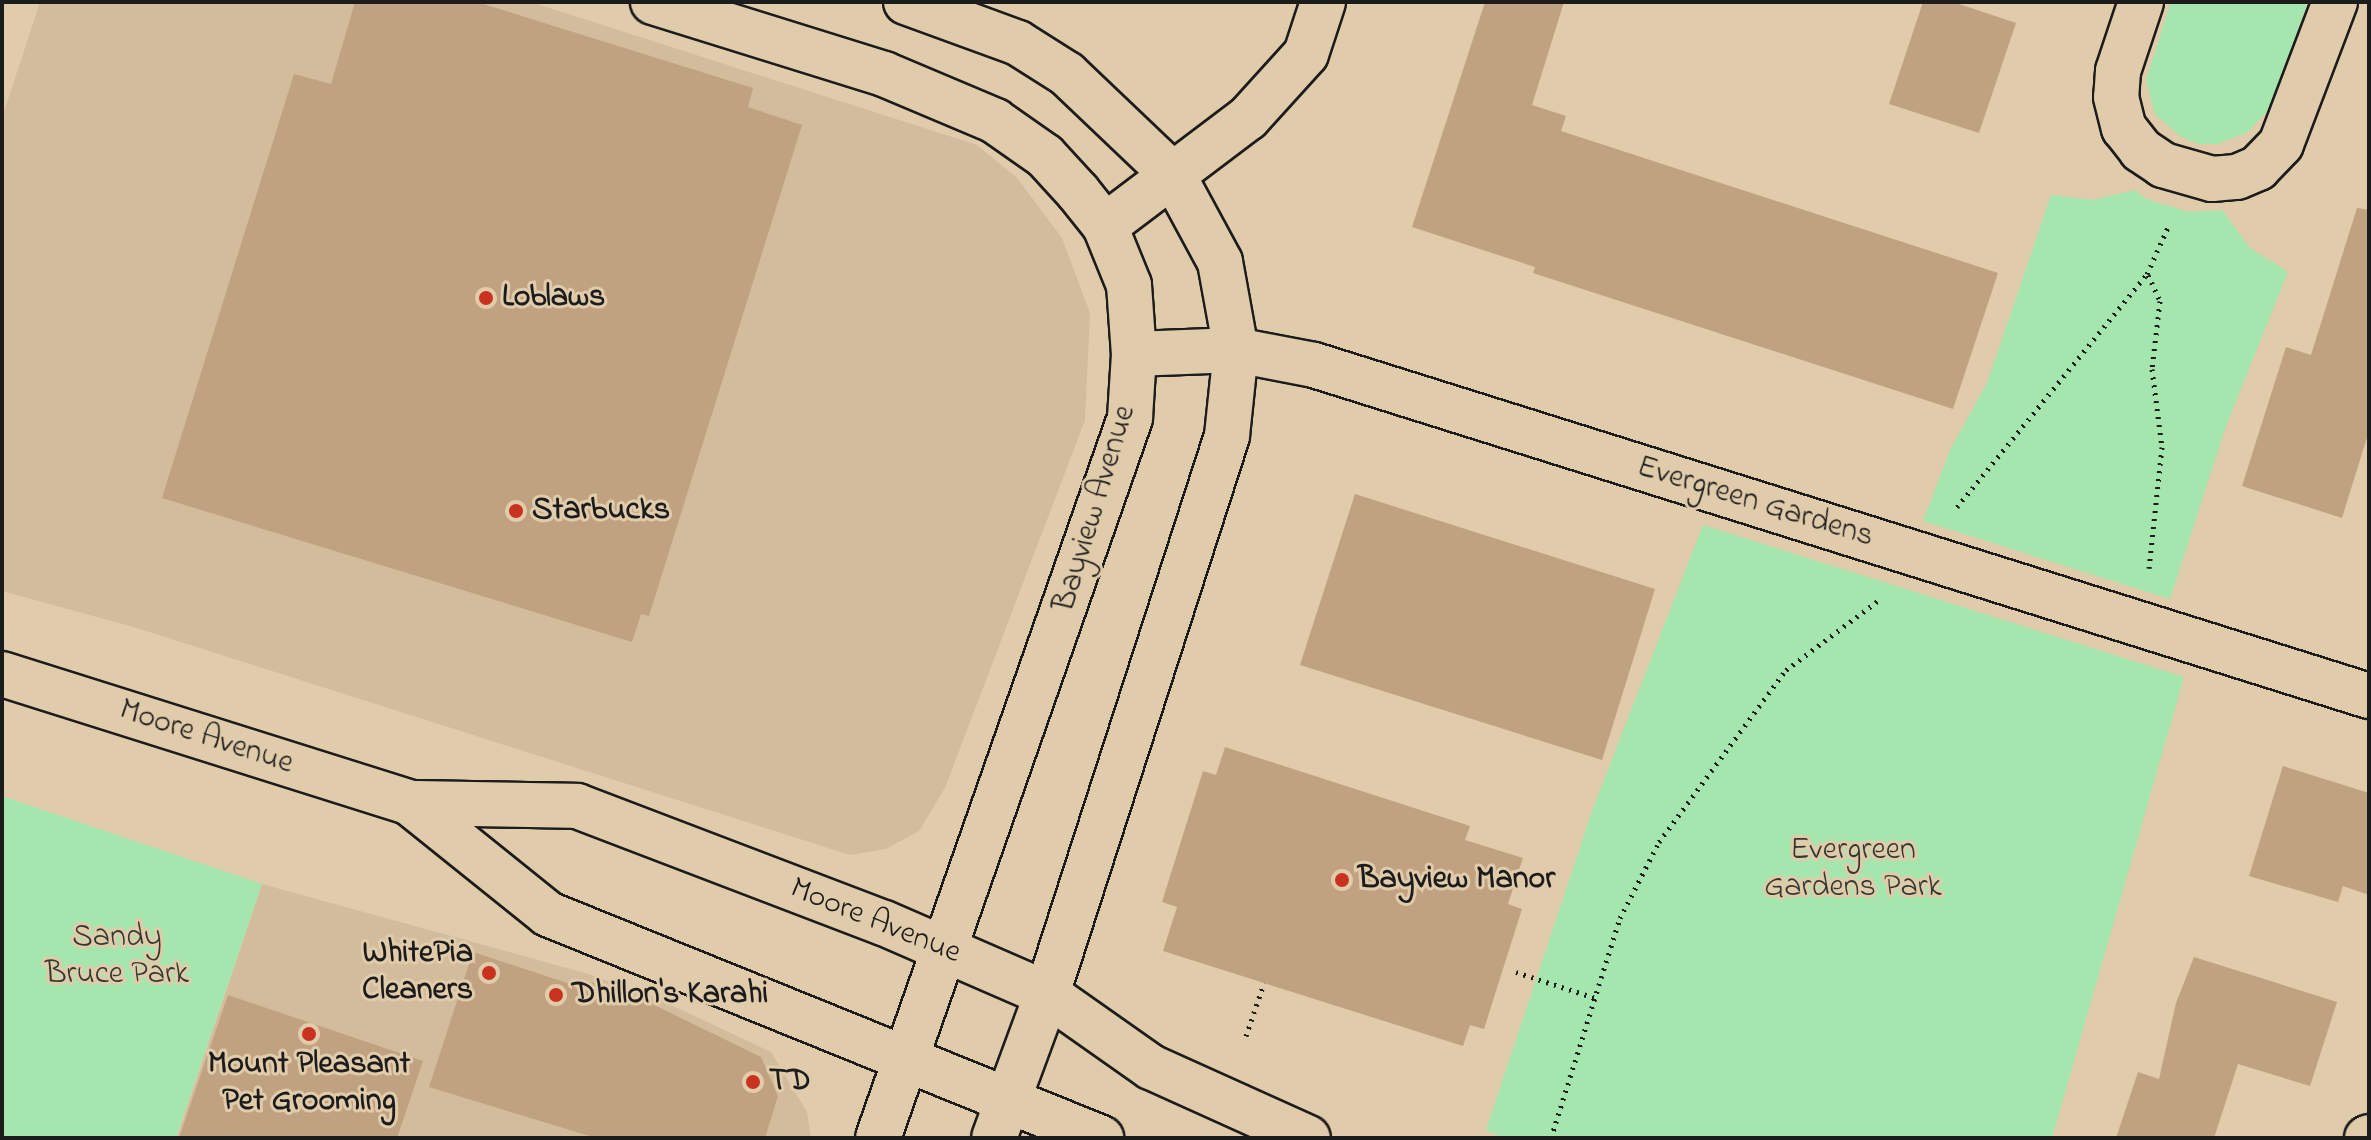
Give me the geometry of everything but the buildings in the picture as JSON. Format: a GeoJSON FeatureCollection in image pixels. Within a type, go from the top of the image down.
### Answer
{"type":"FeatureCollection","features":[{"type":"Feature","properties":{"kind":"street","name":"Bayview Avenue"},"geometry":{"type":"LineString","coordinates":[[653,2],[884,74],[995,121],[1045,156],[1105,226],[1129,285],[1134,354],[1130,418],[878,1138]]}},
{"type":"Feature","properties":{"kind":"street"},"geometry":{"type":"LineString","coordinates":[[906,2],[1018,43],[1067,74],[1173,175],[1220,262],[1236,350],[1227,436],[1047,994],[1001,1120]]}},
{"type":"Feature","properties":{"kind":"street"},"geometry":{"type":"LineString","coordinates":[[1105,226],[1248,118],[1306,54],[1323,2]]}},
{"type":"Feature","properties":{"kind":"street"},"geometry":{"type":"LineString","coordinates":[[2141,2],[2118,71],[2116,97],[2124,128],[2141,150],[2188,174],[2237,177],[2258,168],[2281,144],[2335,2]]}},
{"type":"Feature","properties":{"kind":"street","name":"Evergreen Gardens"},"geometry":{"type":"LineString","coordinates":[[1134,354],[1236,350],[1314,365],[2369,696]]}},
{"type":"Feature","properties":{"kind":"street","name":"Moore Avenue"},"geometry":{"type":"LineString","coordinates":[[2,674],[410,803],[577,806],[943,948],[1047,994],[1151,1067],[1308,1138]]}},
{"type":"Feature","properties":{"kind":"street","name":"Moore Avenue"},"geometry":{"type":"LineString","coordinates":[[410,803],[548,914],[905,1061],[1001,1120],[1101,1138]]}},
{"type":"Feature","properties":{"kind":"path"},"geometry":{"type":"LineString","coordinates":[[1551,1138],[1629,894],[1691,792],[1786,670],[1869,609],[1918,555],[2147,274],[2188,174]]}},
{"type":"Feature","properties":{"kind":"path"},"geometry":{"type":"LineString","coordinates":[[2142,625],[2162,447],[2152,373],[2160,301],[2147,274]]}},
{"type":"Feature","properties":{"kind":"path"},"geometry":{"type":"LineString","coordinates":[[1516,972],[1595,998]]}},
{"type":"Feature","properties":{"kind":"path"},"geometry":{"type":"LineString","coordinates":[[1246,1036],[1264,983]]}},
{"type":"Feature","properties":{"kind":"shaded area"},"geometry":{"type":"Polygon","coordinates":[[[40,2],[531,2],[977,145],[1017,178],[1062,238],[1090,313],[1085,420],[945,788],[919,831],[886,849],[850,855],[137,628],[2,591],[2,118],[40,2]]]}},
{"type":"Feature","properties":{"kind":"shaded area"},"geometry":{"type":"Polygon","coordinates":[[[262,884],[585,973],[652,996],[771,1052],[807,1112],[811,1138],[177,1138],[262,884]]]}},
{"type":"Feature","properties":{"kind":"green space"},"geometry":{"type":"Polygon","coordinates":[[[2171,2],[2308,2],[2271,107],[2248,132],[2217,144],[2199,144],[2180,136],[2155,114],[2146,80],[2171,2]]]}},
{"type":"Feature","properties":{"kind":"green space"},"geometry":{"type":"Polygon","coordinates":[[[2135,190],[2146,199],[2189,212],[2222,210],[2250,248],[2288,272],[2226,426],[2170,599],[1923,521],[1950,450],[1987,383],[2051,195],[2093,200],[2135,190]]]}},
{"type":"Feature","properties":{"kind":"green space","name":"Evergreen Gardens Park"},"geometry":{"type":"Polygon","coordinates":[[[1703,525],[2184,677],[2052,1138],[1504,1138],[1486,1130],[1593,808],[1703,525]]]}},
{"type":"Feature","properties":{"kind":"green space","name":"Sandy Bruce Park"},"geometry":{"type":"Polygon","coordinates":[[[2,796],[262,884],[176,1138],[2,1138],[2,796]]]}},
{"type":"Feature","properties":{"kind":"place","name":"Loblaws"},"geometry":{"type":"Point","coordinates":[486,298]}},
{"type":"Feature","properties":{"kind":"place","name":"Starbucks"},"geometry":{"type":"Point","coordinates":[516,511]}},
{"type":"Feature","properties":{"kind":"place","name":"Bayview Manor"},"geometry":{"type":"Point","coordinates":[1342,880]}},
{"type":"Feature","properties":{"kind":"place","name":"WhitePia Cleaners"},"geometry":{"type":"Point","coordinates":[489,973]}},
{"type":"Feature","properties":{"kind":"place","name":"Dhillon's Karahi"},"geometry":{"type":"Point","coordinates":[556,995]}},
{"type":"Feature","properties":{"kind":"place","name":"Mount Pleasant Pet Grooming"},"geometry":{"type":"Point","coordinates":[309,1034]}},
{"type":"Feature","properties":{"kind":"place","name":"TD"},"geometry":{"type":"Point","coordinates":[753,1082]}}]}
